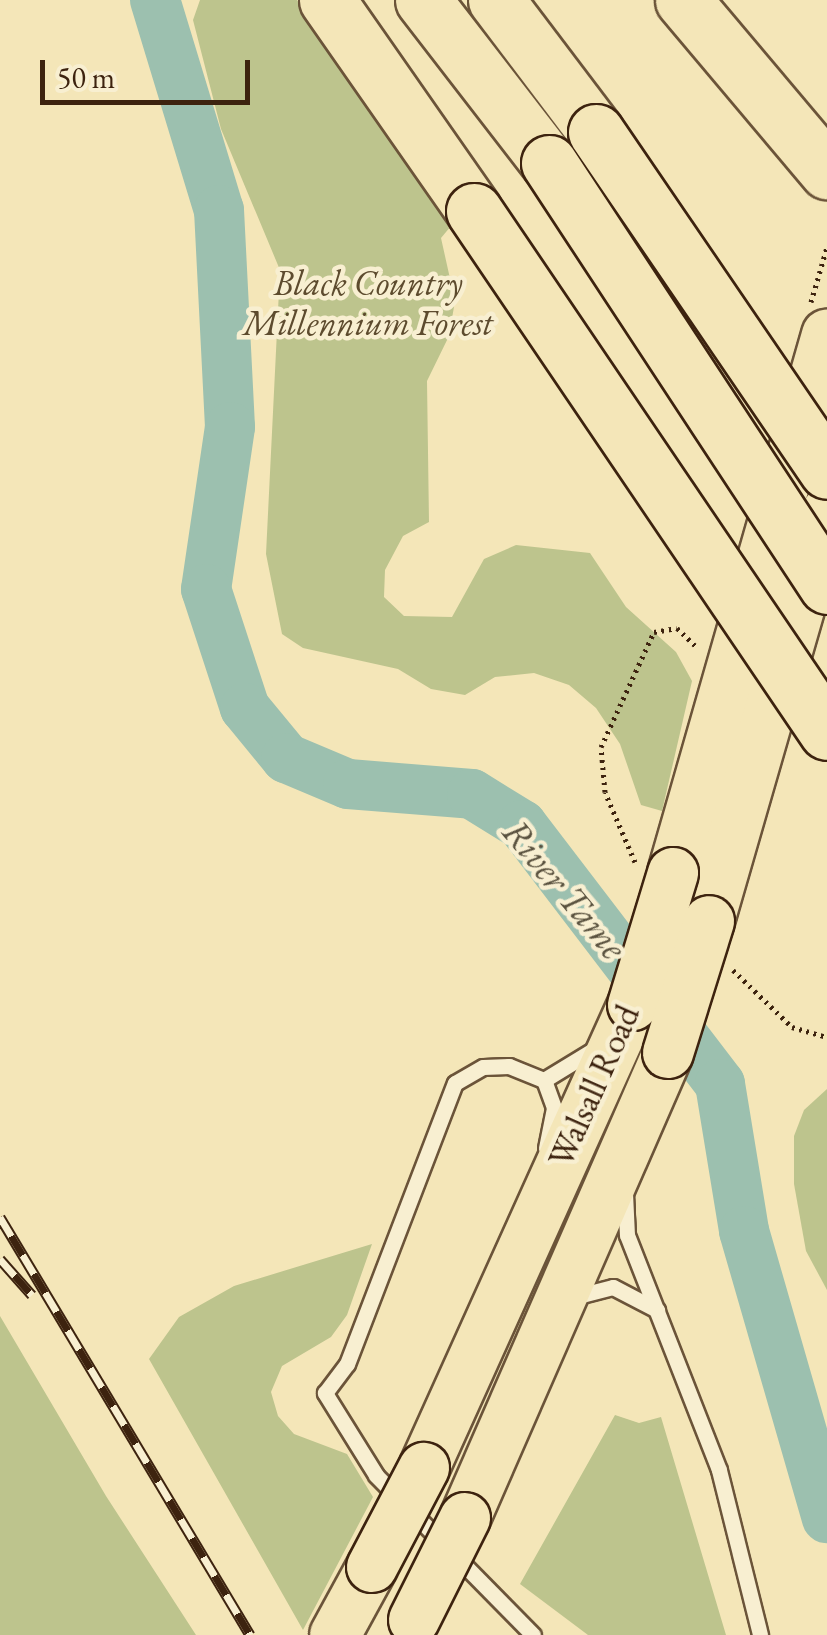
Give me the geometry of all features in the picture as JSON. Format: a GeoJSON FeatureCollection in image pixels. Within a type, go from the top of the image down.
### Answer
{"type":"FeatureCollection","features":[{"type":"Feature","properties":{"kind":"highway"},"geometry":{"type":"LineString","coordinates":[[328,0],[827,732]]}},
{"type":"Feature","properties":{"kind":"highway"},"geometry":{"type":"LineString","coordinates":[[424,0],[549,163],[827,586]]}},
{"type":"Feature","properties":{"kind":"highway"},"geometry":{"type":"LineString","coordinates":[[496,0],[596,132],[827,471]]}},
{"type":"Feature","properties":{"kind":"highway"},"geometry":{"type":"LineString","coordinates":[[683,0],[827,171]]}},
{"type":"Feature","properties":{"kind":"main road","name":"Walsall Road"},"geometry":{"type":"LineString","coordinates":[[336,1635],[424,1468],[626,1019],[672,873],[827,334]]}},
{"type":"Feature","properties":{"kind":"main road","name":"Walsall Road"},"geometry":{"type":"LineString","coordinates":[[410,1628],[565,1300],[668,1052],[827,512]]}},
{"type":"Feature","properties":{"kind":"lane"},"geometry":{"type":"LineString","coordinates":[[544,1080],[626,1019]]}},
{"type":"Feature","properties":{"kind":"lane"},"geometry":{"type":"LineString","coordinates":[[533,1222],[554,1108],[544,1080],[508,1066],[483,1068],[455,1083],[347,1364],[326,1393],[376,1475],[514,1627],[533,1635]]}},
{"type":"Feature","properties":{"kind":"lane"},"geometry":{"type":"LineString","coordinates":[[622,1158],[627,1235],[719,1470],[760,1635]]}},
{"type":"Feature","properties":{"kind":"lane"},"geometry":{"type":"LineString","coordinates":[[565,1300],[613,1287],[657,1310]]}},
{"type":"Feature","properties":{"kind":"green space","name":"Black Country Millennium Forest"},"geometry":{"type":"Polygon","coordinates":[[[200,0],[297,0],[451,226],[441,238],[455,301],[449,336],[427,381],[429,522],[403,536],[385,570],[384,597],[404,616],[452,617],[484,559],[516,545],[590,553],[626,607],[676,652],[692,681],[662,811],[641,805],[620,744],[596,708],[569,685],[534,673],[495,677],[465,695],[431,689],[398,669],[303,648],[282,634],[266,554],[280,270],[221,129],[193,20],[200,0]]]}},
{"type":"Feature","properties":{"kind":"green space"},"geometry":{"type":"Polygon","coordinates":[[[827,1089],[827,1290],[806,1251],[794,1184],[794,1136],[804,1110],[827,1089]]]}},
{"type":"Feature","properties":{"kind":"green space"},"geometry":{"type":"Polygon","coordinates":[[[372,1244],[347,1315],[331,1337],[282,1366],[271,1392],[278,1416],[294,1434],[347,1454],[373,1497],[303,1630],[149,1359],[179,1317],[234,1286],[372,1244]]]}},
{"type":"Feature","properties":{"kind":"green space"},"geometry":{"type":"Polygon","coordinates":[[[0,1316],[106,1496],[196,1635],[0,1635],[0,1316]]]}},
{"type":"Feature","properties":{"kind":"green space"},"geometry":{"type":"Polygon","coordinates":[[[615,1415],[639,1423],[661,1417],[726,1635],[588,1635],[520,1584],[615,1415]]]}},
{"type":"Feature","properties":{"kind":"waterway","name":"River Tame"},"geometry":{"type":"LineString","coordinates":[[155,0],[219,210],[230,427],[206,589],[245,708],[286,758],[348,784],[472,794],[522,825],[720,1084],[744,1231],[827,1518]]}},
{"type":"Feature","properties":{"kind":"railway"},"geometry":{"type":"LineString","coordinates":[[0,1217],[250,1635]]}},
{"type":"Feature","properties":{"kind":"railway"},"geometry":{"type":"LineString","coordinates":[[0,1259],[32,1295]]}}]}
